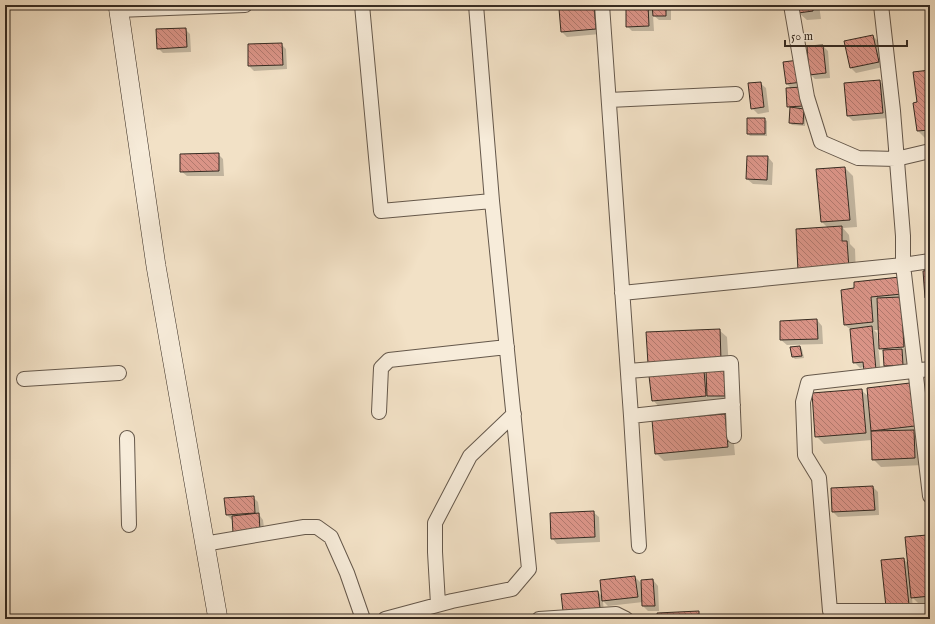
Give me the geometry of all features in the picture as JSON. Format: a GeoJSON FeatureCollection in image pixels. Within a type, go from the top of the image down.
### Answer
{"type":"FeatureCollection","features":[{"type":"Feature","properties":{"kind":"street"},"geometry":{"type":"LineString","coordinates":[[218,619],[156,266],[118,7],[245,5]]}},
{"type":"Feature","properties":{"kind":"street"},"geometry":{"type":"LineString","coordinates":[[362,5],[381,211],[492,201]]}},
{"type":"Feature","properties":{"kind":"street"},"geometry":{"type":"LineString","coordinates":[[385,619],[438,604],[512,589],[529,569],[492,201],[476,5]]}},
{"type":"Feature","properties":{"kind":"street"},"geometry":{"type":"LineString","coordinates":[[602,5],[639,546]]}},
{"type":"Feature","properties":{"kind":"street"},"geometry":{"type":"LineString","coordinates":[[791,5],[807,97],[821,142],[858,158],[896,159],[930,151]]}},
{"type":"Feature","properties":{"kind":"street"},"geometry":{"type":"LineString","coordinates":[[881,5],[888,58],[903,236],[903,265],[930,496]]}},
{"type":"Feature","properties":{"kind":"street"},"geometry":{"type":"LineString","coordinates":[[609,100],[736,94]]}},
{"type":"Feature","properties":{"kind":"street"},"geometry":{"type":"LineString","coordinates":[[622,293],[930,261]]}},
{"type":"Feature","properties":{"kind":"street"},"geometry":{"type":"LineString","coordinates":[[379,412],[381,368],[389,360],[507,348]]}},
{"type":"Feature","properties":{"kind":"street"},"geometry":{"type":"LineString","coordinates":[[628,371],[731,363],[734,436]]}},
{"type":"Feature","properties":{"kind":"street"},"geometry":{"type":"LineString","coordinates":[[930,369],[808,382],[803,402],[805,455],[819,478],[830,611],[930,611]]}},
{"type":"Feature","properties":{"kind":"street"},"geometry":{"type":"LineString","coordinates":[[24,379],[119,373]]}},
{"type":"Feature","properties":{"kind":"street"},"geometry":{"type":"LineString","coordinates":[[631,416],[733,405]]}},
{"type":"Feature","properties":{"kind":"street"},"geometry":{"type":"LineString","coordinates":[[438,604],[435,523],[470,456],[514,414]]}},
{"type":"Feature","properties":{"kind":"street"},"geometry":{"type":"LineString","coordinates":[[127,438],[129,525]]}},
{"type":"Feature","properties":{"kind":"street"},"geometry":{"type":"LineString","coordinates":[[204,544],[304,527],[317,527],[331,537],[347,573],[363,619]]}},
{"type":"Feature","properties":{"kind":"street"},"geometry":{"type":"LineString","coordinates":[[539,619],[616,614],[626,619]]}},
{"type":"Feature","properties":{"kind":"building"},"geometry":{"type":"Polygon","coordinates":[[[626,5],[648,5],[649,26],[626,27],[626,5]]]}},
{"type":"Feature","properties":{"kind":"building"},"geometry":{"type":"Polygon","coordinates":[[[652,5],[666,5],[666,16],[653,16],[652,5]]]}},
{"type":"Feature","properties":{"kind":"building"},"geometry":{"type":"Polygon","coordinates":[[[797,5],[813,5],[813,11],[798,13],[797,5]]]}},
{"type":"Feature","properties":{"kind":"building"},"geometry":{"type":"Polygon","coordinates":[[[594,6],[596,29],[561,32],[559,9],[594,6]]]}},
{"type":"Feature","properties":{"kind":"building"},"geometry":{"type":"Polygon","coordinates":[[[186,28],[187,47],[157,49],[156,29],[186,28]]]}},
{"type":"Feature","properties":{"kind":"building"},"geometry":{"type":"Polygon","coordinates":[[[873,35],[879,62],[850,68],[844,41],[873,35]]]}},
{"type":"Feature","properties":{"kind":"building"},"geometry":{"type":"Polygon","coordinates":[[[282,43],[283,65],[248,66],[248,44],[282,43]]]}},
{"type":"Feature","properties":{"kind":"building"},"geometry":{"type":"Polygon","coordinates":[[[823,45],[826,73],[809,75],[807,46],[823,45]]]}},
{"type":"Feature","properties":{"kind":"building"},"geometry":{"type":"Polygon","coordinates":[[[799,60],[802,82],[786,84],[783,62],[799,60]]]}},
{"type":"Feature","properties":{"kind":"building"},"geometry":{"type":"Polygon","coordinates":[[[930,70],[930,130],[917,131],[913,103],[917,102],[913,72],[930,70]]]}},
{"type":"Feature","properties":{"kind":"building"},"geometry":{"type":"Polygon","coordinates":[[[880,80],[883,113],[847,116],[844,83],[880,80]]]}},
{"type":"Feature","properties":{"kind":"building"},"geometry":{"type":"Polygon","coordinates":[[[761,82],[764,107],[751,109],[748,83],[761,82]]]}},
{"type":"Feature","properties":{"kind":"building"},"geometry":{"type":"Polygon","coordinates":[[[802,87],[803,106],[787,107],[786,88],[802,87]]]}},
{"type":"Feature","properties":{"kind":"building"},"geometry":{"type":"Polygon","coordinates":[[[790,107],[804,109],[803,124],[789,123],[790,107]]]}},
{"type":"Feature","properties":{"kind":"building"},"geometry":{"type":"Polygon","coordinates":[[[747,118],[765,118],[765,134],[747,134],[747,118]]]}},
{"type":"Feature","properties":{"kind":"building"},"geometry":{"type":"Polygon","coordinates":[[[219,153],[219,171],[180,172],[180,154],[219,153]]]}},
{"type":"Feature","properties":{"kind":"building"},"geometry":{"type":"Polygon","coordinates":[[[747,156],[768,156],[767,180],[746,179],[747,156]]]}},
{"type":"Feature","properties":{"kind":"building"},"geometry":{"type":"Polygon","coordinates":[[[845,167],[850,220],[821,222],[816,169],[845,167]]]}},
{"type":"Feature","properties":{"kind":"building"},"geometry":{"type":"Polygon","coordinates":[[[842,226],[842,241],[847,241],[849,268],[798,271],[796,229],[842,226]]]}},
{"type":"Feature","properties":{"kind":"building"},"geometry":{"type":"Polygon","coordinates":[[[930,270],[930,298],[925,298],[923,271],[930,270]]]}},
{"type":"Feature","properties":{"kind":"building"},"geometry":{"type":"Polygon","coordinates":[[[900,277],[902,294],[871,297],[873,322],[844,325],[841,290],[854,288],[854,282],[900,277]]]}},
{"type":"Feature","properties":{"kind":"building"},"geometry":{"type":"Polygon","coordinates":[[[901,297],[904,347],[879,349],[877,298],[901,297]]]}},
{"type":"Feature","properties":{"kind":"building"},"geometry":{"type":"Polygon","coordinates":[[[817,319],[818,339],[780,340],[780,321],[817,319]]]}},
{"type":"Feature","properties":{"kind":"building"},"geometry":{"type":"Polygon","coordinates":[[[872,326],[876,370],[864,371],[863,362],[853,363],[850,329],[872,326]]]}},
{"type":"Feature","properties":{"kind":"building"},"geometry":{"type":"Polygon","coordinates":[[[720,329],[721,360],[648,364],[646,332],[720,329]]]}},
{"type":"Feature","properties":{"kind":"building"},"geometry":{"type":"Polygon","coordinates":[[[800,346],[802,356],[792,357],[790,347],[800,346]]]}},
{"type":"Feature","properties":{"kind":"building"},"geometry":{"type":"Polygon","coordinates":[[[902,349],[903,365],[884,366],[883,350],[902,349]]]}},
{"type":"Feature","properties":{"kind":"building"},"geometry":{"type":"Polygon","coordinates":[[[704,370],[706,396],[652,401],[649,376],[704,370]]]}},
{"type":"Feature","properties":{"kind":"building"},"geometry":{"type":"Polygon","coordinates":[[[706,370],[724,370],[725,396],[707,396],[706,370]]]}},
{"type":"Feature","properties":{"kind":"building"},"geometry":{"type":"Polygon","coordinates":[[[910,383],[915,426],[871,431],[867,388],[910,383]]]}},
{"type":"Feature","properties":{"kind":"building"},"geometry":{"type":"Polygon","coordinates":[[[862,389],[866,433],[815,437],[812,393],[862,389]]]}},
{"type":"Feature","properties":{"kind":"building"},"geometry":{"type":"Polygon","coordinates":[[[725,414],[728,447],[655,454],[652,420],[725,414]]]}},
{"type":"Feature","properties":{"kind":"building"},"geometry":{"type":"Polygon","coordinates":[[[914,430],[915,458],[872,460],[871,431],[914,430]]]}},
{"type":"Feature","properties":{"kind":"building"},"geometry":{"type":"Polygon","coordinates":[[[873,486],[875,510],[832,512],[831,488],[873,486]]]}},
{"type":"Feature","properties":{"kind":"building"},"geometry":{"type":"Polygon","coordinates":[[[254,496],[255,513],[226,515],[224,498],[254,496]]]}},
{"type":"Feature","properties":{"kind":"building"},"geometry":{"type":"Polygon","coordinates":[[[594,511],[595,537],[551,539],[550,513],[594,511]]]}},
{"type":"Feature","properties":{"kind":"building"},"geometry":{"type":"Polygon","coordinates":[[[259,513],[260,531],[233,533],[232,516],[259,513]]]}},
{"type":"Feature","properties":{"kind":"building"},"geometry":{"type":"Polygon","coordinates":[[[927,535],[930,564],[930,596],[911,598],[905,537],[927,535]]]}},
{"type":"Feature","properties":{"kind":"building"},"geometry":{"type":"Polygon","coordinates":[[[904,558],[909,605],[886,607],[881,560],[904,558]]]}},
{"type":"Feature","properties":{"kind":"building"},"geometry":{"type":"Polygon","coordinates":[[[635,576],[638,597],[602,601],[600,580],[635,576]]]}},
{"type":"Feature","properties":{"kind":"building"},"geometry":{"type":"Polygon","coordinates":[[[653,579],[655,606],[642,606],[641,580],[653,579]]]}},
{"type":"Feature","properties":{"kind":"building"},"geometry":{"type":"Polygon","coordinates":[[[598,591],[600,608],[563,611],[561,594],[598,591]]]}},
{"type":"Feature","properties":{"kind":"building"},"geometry":{"type":"Polygon","coordinates":[[[699,611],[699,619],[658,619],[657,613],[699,611]]]}}]}
